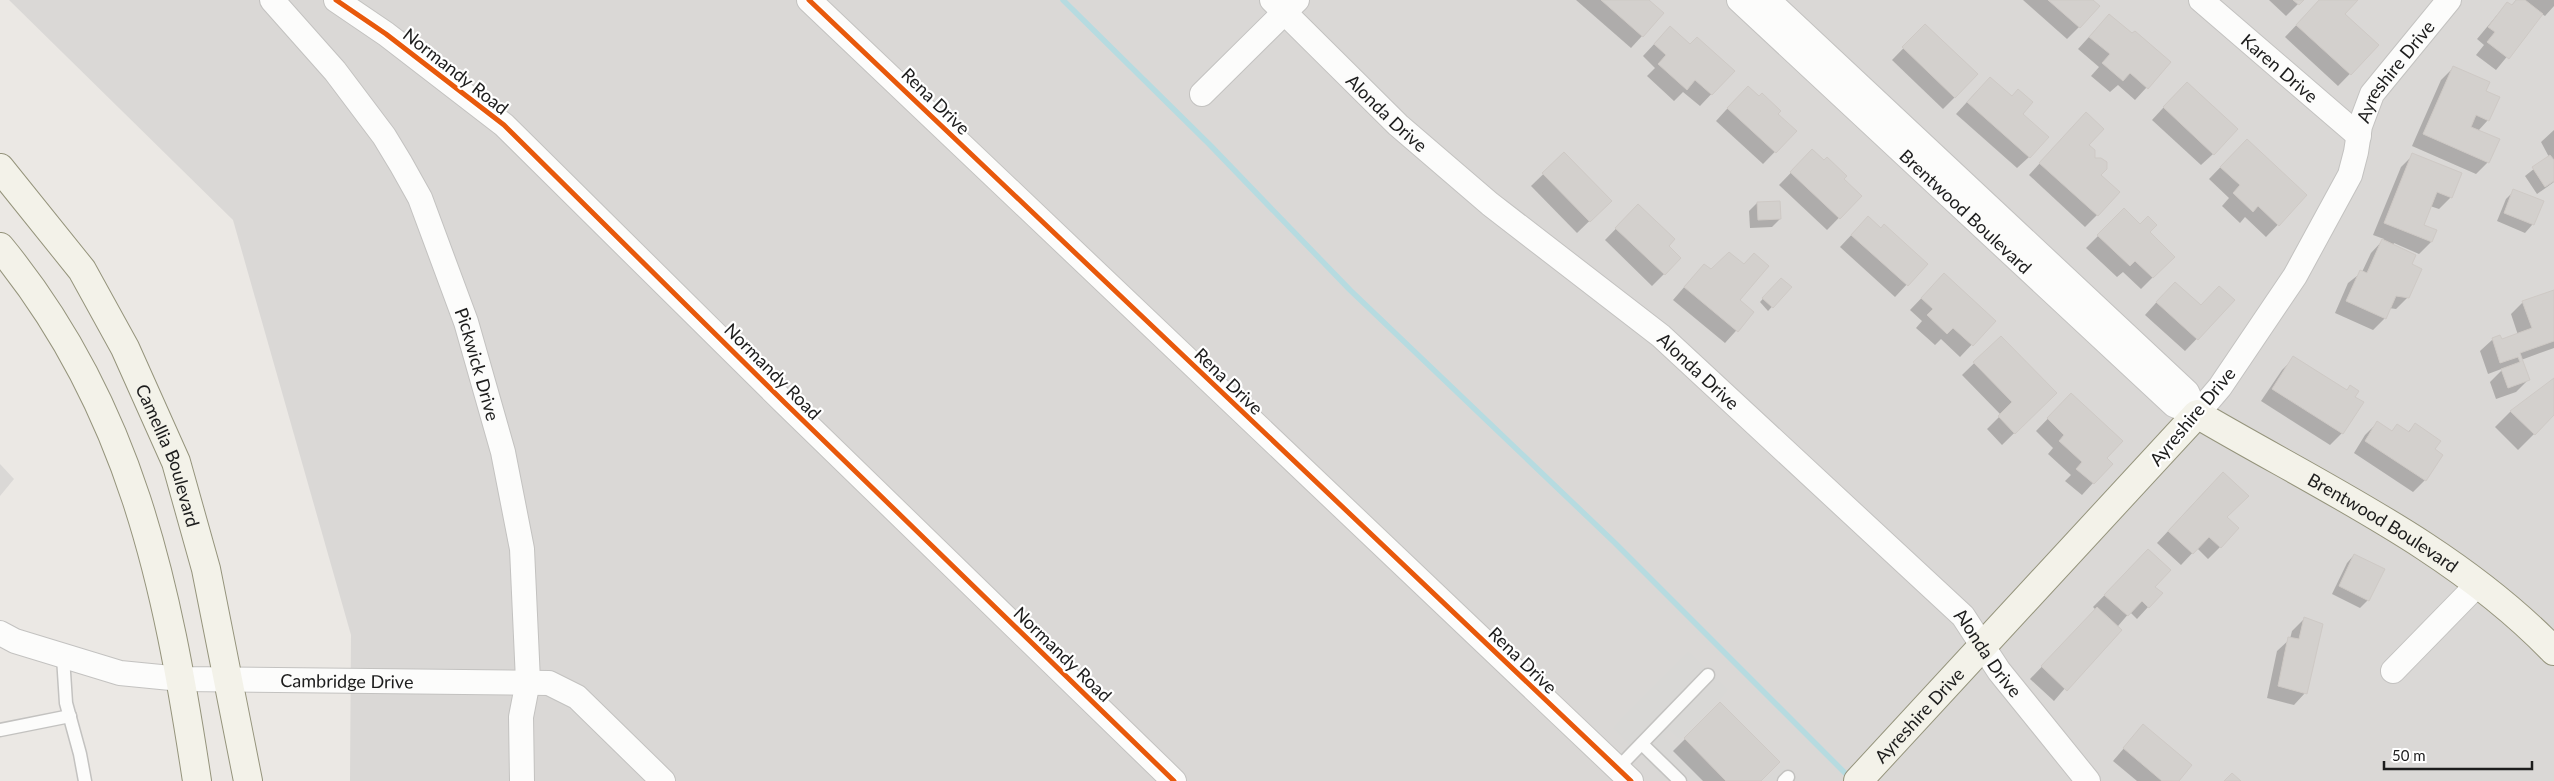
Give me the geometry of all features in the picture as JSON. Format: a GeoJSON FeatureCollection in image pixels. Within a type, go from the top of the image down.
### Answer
{"type":"FeatureCollection","features":[{"type":"Feature","properties":{"kind":"main road","name":"Camellia Boulevard"},"geometry":{"type":"LineString","coordinates":[[0,168],[82,270],[125,348],[176,462],[206,569],[248,781]]}},
{"type":"Feature","properties":{"kind":"main road"},"geometry":{"type":"LineString","coordinates":[[0,247],[42,301],[61,330],[89,380],[119,449],[152,548],[181,679],[196,781]]}},
{"type":"Feature","properties":{"kind":"main road","name":"Brentwood Boulevard"},"geometry":{"type":"LineString","coordinates":[[2197,414],[2420,543],[2478,584],[2554,651]]}},
{"type":"Feature","properties":{"kind":"main road","name":"Ayreshire Drive"},"geometry":{"type":"LineString","coordinates":[[1866,772],[1984,647],[2197,414]]}},
{"type":"Feature","properties":{"kind":"street","name":"Pickwick Drive"},"geometry":{"type":"LineString","coordinates":[[272,0],[335,71],[384,136],[401,164],[420,198],[466,322],[503,452],[522,549],[528,681],[521,717],[522,781]]}},
{"type":"Feature","properties":{"kind":"street","name":"Normandy Road"},"geometry":{"type":"LineString","coordinates":[[336,0],[386,34],[504,125],[785,403],[1174,781]]}},
{"type":"Feature","properties":{"kind":"street","name":"Rena Drive"},"geometry":{"type":"LineString","coordinates":[[809,0],[1624,775]]}},
{"type":"Feature","properties":{"kind":"street","name":"Brentwood Boulevard"},"geometry":{"type":"LineString","coordinates":[[1740,0],[2174,405],[2197,414]]}},
{"type":"Feature","properties":{"kind":"street","name":"Brentwood Boulevard"},"geometry":{"type":"LineString","coordinates":[[1768,0],[2187,392],[2197,414]]}},
{"type":"Feature","properties":{"kind":"street","name":"Karen Drive"},"geometry":{"type":"LineString","coordinates":[[2201,0],[2286,76],[2359,136]]}},
{"type":"Feature","properties":{"kind":"street","name":"Ayreshire Drive"},"geometry":{"type":"LineString","coordinates":[[2197,414],[2220,387],[2295,276],[2350,175],[2364,110],[2372,94],[2449,0]]}},
{"type":"Feature","properties":{"kind":"street"},"geometry":{"type":"LineString","coordinates":[[1202,94],[1284,4]]}},
{"type":"Feature","properties":{"kind":"street","name":"Alonda Drive"},"geometry":{"type":"LineString","coordinates":[[1284,4],[1405,131],[1490,204],[1661,336],[1963,616],[1999,671],[2088,781]]}},
{"type":"Feature","properties":{"kind":"street"},"geometry":{"type":"LineString","coordinates":[[2393,671],[2478,584]]}},
{"type":"Feature","properties":{"kind":"street","name":"Cambridge Drive"},"geometry":{"type":"LineString","coordinates":[[0,633],[15,641],[63,657],[120,673],[181,679],[229,681],[528,681],[549,683],[577,697],[663,781]]}},
{"type":"Feature","properties":{"kind":"lane"},"geometry":{"type":"LineString","coordinates":[[63,657],[66,703],[80,754],[85,781]]}},
{"type":"Feature","properties":{"kind":"lane"},"geometry":{"type":"LineString","coordinates":[[1624,775],[1642,744],[1708,675]]}},
{"type":"Feature","properties":{"kind":"lane"},"geometry":{"type":"LineString","coordinates":[[0,730],[70,716]]}},
{"type":"Feature","properties":{"kind":"lane"},"geometry":{"type":"LineString","coordinates":[[1642,744],[1680,781]]}},
{"type":"Feature","properties":{"kind":"shaded area"},"geometry":{"type":"Polygon","coordinates":[[[9,0],[2554,0],[2554,781],[350,781],[351,635],[233,220],[9,0]]]}},
{"type":"Feature","properties":{"kind":"shaded area"},"geometry":{"type":"Polygon","coordinates":[[[0,464],[14,479],[0,496],[0,464]]]}},
{"type":"Feature","properties":{"kind":"shaded area"},"geometry":{"type":"Polygon","coordinates":[[[1688,652],[1728,690],[1680,739],[1670,730],[1664,736],[1677,749],[1682,745],[1719,781],[1668,781],[1613,728],[1688,652]]]}},
{"type":"Feature","properties":{"kind":"shaded area"},"geometry":{"type":"Polygon","coordinates":[[[1781,764],[1799,781],[1764,781],[1781,764]]]}},
{"type":"Feature","properties":{"kind":"building"},"geometry":{"type":"Polygon","coordinates":[[[1601,0],[1649,0],[1664,13],[1643,37],[1601,0]]]}},
{"type":"Feature","properties":{"kind":"building"},"geometry":{"type":"Polygon","coordinates":[[[2048,0],[2093,0],[2100,6],[2080,28],[2048,0]]]}},
{"type":"Feature","properties":{"kind":"building"},"geometry":{"type":"Polygon","coordinates":[[[2293,0],[2304,0],[2299,5],[2293,0]]]}},
{"type":"Feature","properties":{"kind":"building"},"geometry":{"type":"Polygon","coordinates":[[[2319,0],[2358,0],[2345,14],[2379,45],[2351,75],[2296,25],[2319,0]]]}},
{"type":"Feature","properties":{"kind":"building"},"geometry":{"type":"Polygon","coordinates":[[[2516,0],[2525,0],[2543,14],[2509,59],[2487,42],[2495,32],[2488,27],[2507,2],[2512,5],[2516,0]]]}},
{"type":"Feature","properties":{"kind":"building"},"geometry":{"type":"Polygon","coordinates":[[[2109,14],[2132,33],[2135,31],[2171,62],[2148,89],[2130,73],[2123,81],[2102,63],[2110,54],[2089,37],[2109,14]]]}},
{"type":"Feature","properties":{"kind":"building"},"geometry":{"type":"Polygon","coordinates":[[[1925,24],[1978,74],[1955,98],[1902,47],[1925,24]]]}},
{"type":"Feature","properties":{"kind":"building"},"geometry":{"type":"Polygon","coordinates":[[[1670,26],[1690,44],[1697,37],[1735,71],[1712,95],[1695,80],[1687,90],[1658,64],[1666,55],[1654,44],[1670,26]]]}},
{"type":"Feature","properties":{"kind":"building"},"geometry":{"type":"Polygon","coordinates":[[[2453,66],[2490,82],[2486,91],[2500,97],[2489,121],[2476,115],[2471,127],[2500,139],[2489,163],[2423,134],[2453,66]]]}},
{"type":"Feature","properties":{"kind":"building"},"geometry":{"type":"Polygon","coordinates":[[[1990,77],[2012,96],[2018,89],[2033,102],[2023,114],[2049,137],[2030,158],[1967,102],[1990,77]]]}},
{"type":"Feature","properties":{"kind":"building"},"geometry":{"type":"Polygon","coordinates":[[[2187,82],[2238,129],[2214,155],[2163,107],[2187,82]]]}},
{"type":"Feature","properties":{"kind":"building"},"geometry":{"type":"Polygon","coordinates":[[[1748,86],[1759,96],[1762,93],[1781,111],[1778,114],[1797,131],[1776,153],[1727,108],[1748,86]]]}},
{"type":"Feature","properties":{"kind":"building"},"geometry":{"type":"Polygon","coordinates":[[[2086,112],[2104,129],[2089,145],[2095,150],[2095,158],[2101,158],[2107,162],[2107,169],[2101,175],[2120,192],[2098,216],[2039,163],[2086,112]]]}},
{"type":"Feature","properties":{"kind":"building"},"geometry":{"type":"Polygon","coordinates":[[[2247,139],[2307,195],[2279,226],[2258,206],[2253,212],[2233,193],[2240,185],[2220,167],[2247,139]]]}},
{"type":"Feature","properties":{"kind":"building"},"geometry":{"type":"Polygon","coordinates":[[[1812,149],[1824,160],[1827,157],[1847,176],[1844,179],[1862,196],[1840,219],[1790,172],[1812,149]]]}},
{"type":"Feature","properties":{"kind":"building"},"geometry":{"type":"Polygon","coordinates":[[[1564,152],[1612,201],[1590,222],[1542,173],[1564,152]]]}},
{"type":"Feature","properties":{"kind":"building"},"geometry":{"type":"Polygon","coordinates":[[[2412,153],[2462,173],[2452,198],[2437,192],[2424,225],[2437,230],[2432,242],[2384,223],[2412,153]]]}},
{"type":"Feature","properties":{"kind":"building"},"geometry":{"type":"Polygon","coordinates":[[[2550,155],[2554,160],[2554,181],[2545,187],[2532,167],[2550,155]]]}},
{"type":"Feature","properties":{"kind":"building"},"geometry":{"type":"Polygon","coordinates":[[[2513,189],[2544,201],[2534,225],[2504,213],[2513,189]]]}},
{"type":"Feature","properties":{"kind":"building"},"geometry":{"type":"Polygon","coordinates":[[[1780,201],[1781,219],[1758,220],[1757,202],[1780,201]]]}},
{"type":"Feature","properties":{"kind":"building"},"geometry":{"type":"Polygon","coordinates":[[[1638,204],[1675,239],[1669,246],[1681,258],[1665,275],[1615,228],[1638,204]]]}},
{"type":"Feature","properties":{"kind":"building"},"geometry":{"type":"Polygon","coordinates":[[[2124,208],[2140,224],[2148,216],[2157,225],[2150,232],[2175,257],[2153,278],[2135,261],[2130,266],[2097,235],[2124,208]]]}},
{"type":"Feature","properties":{"kind":"building"},"geometry":{"type":"Polygon","coordinates":[[[1868,216],[1881,228],[1884,224],[1928,264],[1908,286],[1851,235],[1868,216]]]}},
{"type":"Feature","properties":{"kind":"building"},"geometry":{"type":"Polygon","coordinates":[[[2382,239],[2416,255],[2412,264],[2422,269],[2409,298],[2396,296],[2386,319],[2346,301],[2360,270],[2367,273],[2382,239]]]}},
{"type":"Feature","properties":{"kind":"building"},"geometry":{"type":"Polygon","coordinates":[[[1729,252],[1744,264],[1754,253],[1769,266],[1740,300],[1754,312],[1738,332],[1684,287],[1704,264],[1711,269],[1729,252]]]}},
{"type":"Feature","properties":{"kind":"building"},"geometry":{"type":"Polygon","coordinates":[[[1944,273],[1996,321],[1973,346],[1953,328],[1947,334],[1927,315],[1933,309],[1921,298],[1944,273]]]}},
{"type":"Feature","properties":{"kind":"building"},"geometry":{"type":"Polygon","coordinates":[[[1781,278],[1792,287],[1773,308],[1762,298],[1781,278]]]}},
{"type":"Feature","properties":{"kind":"building"},"geometry":{"type":"Polygon","coordinates":[[[2175,282],[2201,305],[2219,286],[2235,300],[2198,340],[2156,302],[2175,282]]]}},
{"type":"Feature","properties":{"kind":"building"},"geometry":{"type":"Polygon","coordinates":[[[2554,290],[2554,341],[2520,353],[2530,380],[2508,388],[2501,369],[2520,362],[2518,357],[2500,363],[2492,338],[2500,335],[2502,339],[2532,328],[2522,301],[2554,290]]]}},
{"type":"Feature","properties":{"kind":"building"},"geometry":{"type":"Polygon","coordinates":[[[2001,336],[2057,393],[2015,434],[1998,416],[2012,402],[1973,362],[2001,336]]]}},
{"type":"Feature","properties":{"kind":"building"},"geometry":{"type":"Polygon","coordinates":[[[2293,356],[2347,390],[2350,385],[2359,391],[2355,397],[2364,402],[2343,434],[2272,389],[2293,356]]]}},
{"type":"Feature","properties":{"kind":"building"},"geometry":{"type":"Polygon","coordinates":[[[2554,378],[2554,415],[2535,435],[2510,411],[2554,378]]]}},
{"type":"Feature","properties":{"kind":"building"},"geometry":{"type":"Polygon","coordinates":[[[2071,393],[2123,441],[2107,458],[2113,464],[2094,484],[2076,469],[2082,462],[2059,441],[2064,435],[2047,418],[2071,393]]]}},
{"type":"Feature","properties":{"kind":"building"},"geometry":{"type":"Polygon","coordinates":[[[2377,421],[2392,431],[2397,424],[2409,432],[2415,423],[2441,441],[2435,449],[2443,455],[2426,481],[2365,441],[2377,421]]]}},
{"type":"Feature","properties":{"kind":"building"},"geometry":{"type":"Polygon","coordinates":[[[2223,472],[2249,496],[2227,517],[2239,528],[2221,548],[2209,537],[2193,554],[2168,531],[2223,472]]]}},
{"type":"Feature","properties":{"kind":"building"},"geometry":{"type":"Polygon","coordinates":[[[2148,549],[2171,570],[2155,587],[2163,593],[2149,608],[2142,601],[2128,616],[2104,595],[2148,549]]]}},
{"type":"Feature","properties":{"kind":"building"},"geometry":{"type":"Polygon","coordinates":[[[2354,554],[2385,569],[2369,601],[2339,586],[2354,554]]]}},
{"type":"Feature","properties":{"kind":"building"},"geometry":{"type":"Polygon","coordinates":[[[2097,607],[2122,630],[2067,691],[2041,666],[2097,607]]]}},
{"type":"Feature","properties":{"kind":"building"},"geometry":{"type":"Polygon","coordinates":[[[2304,617],[2323,624],[2307,694],[2278,686],[2288,637],[2299,639],[2304,617]]]}},
{"type":"Feature","properties":{"kind":"building"},"geometry":{"type":"Polygon","coordinates":[[[1720,702],[1780,762],[1761,781],[1726,781],[1684,738],[1720,702]]]}},
{"type":"Feature","properties":{"kind":"building"},"geometry":{"type":"Polygon","coordinates":[[[2143,724],[2192,765],[2179,781],[2162,781],[2123,748],[2143,724]]]}},
{"type":"Feature","properties":{"kind":"building"},"geometry":{"type":"Polygon","coordinates":[[[2232,773],[2241,781],[2224,781],[2232,773]]]}},
{"type":"Feature","properties":{"kind":"waterway"},"geometry":{"type":"LineString","coordinates":[[1063,0],[1210,145],[1350,290],[1615,543],[1851,779]]}},
{"type":"Feature","properties":{"kind":"cycle path"},"geometry":{"type":"LineString","coordinates":[[336,0],[386,34],[504,125],[785,403],[1174,781]]}},
{"type":"Feature","properties":{"kind":"cycle path"},"geometry":{"type":"LineString","coordinates":[[809,0],[1631,781]]}}]}
